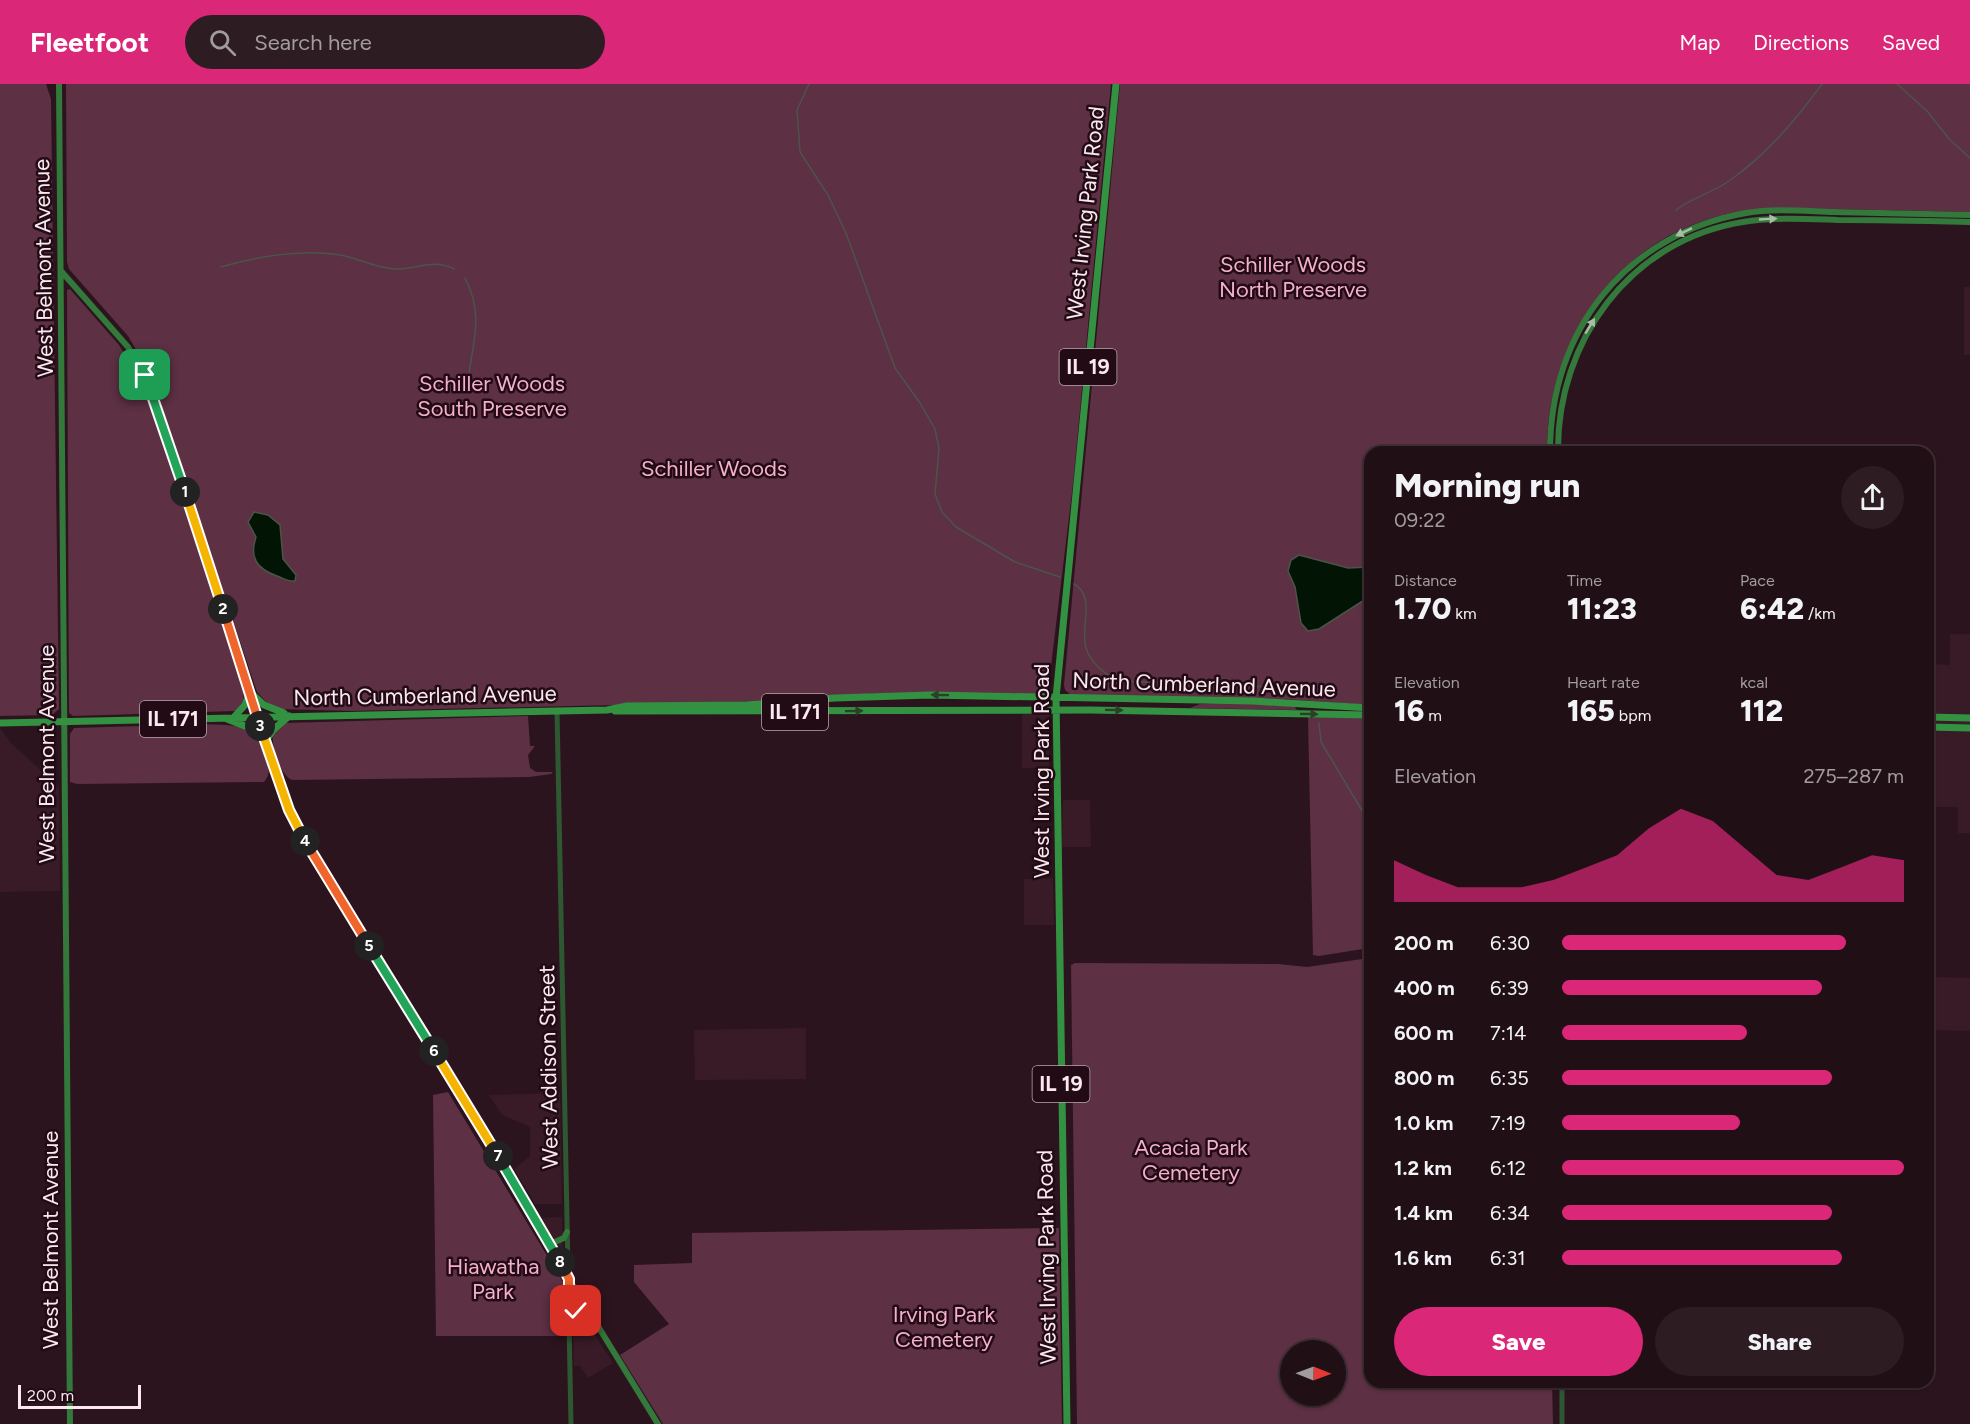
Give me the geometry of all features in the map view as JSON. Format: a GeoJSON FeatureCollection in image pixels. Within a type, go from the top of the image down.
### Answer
{"type":"FeatureCollection","features":[{"type":"Feature","properties":{"kind":"main road","name":"West Belmont Avenue"},"geometry":{"type":"LineString","coordinates":[[59,84],[70,1424]]}},
{"type":"Feature","properties":{"kind":"main road","name":"West Irving Park Road"},"geometry":{"type":"LineString","coordinates":[[1067,1424],[1056,698],[1116,84]]}},
{"type":"Feature","properties":{"kind":"main road"},"geometry":{"type":"LineString","coordinates":[[1556,446],[1554,441],[1559,379],[1584,320],[1609,287],[1629,268],[1673,237],[1721,219],[1768,211],[1970,215]]}},
{"type":"Feature","properties":{"kind":"main road"},"geometry":{"type":"LineString","coordinates":[[1552,446],[1565,384],[1586,332],[1620,286],[1641,268],[1675,245],[1717,227],[1760,219],[1970,222]]}},
{"type":"Feature","properties":{"kind":"main road"},"geometry":{"type":"LineString","coordinates":[[61,271],[135,357],[150,386],[265,742],[289,810],[306,843],[658,1424]]}},
{"type":"Feature","properties":{"kind":"main road"},"geometry":{"type":"LineString","coordinates":[[250,692],[264,705],[289,716],[273,730],[265,742]]}},
{"type":"Feature","properties":{"kind":"main road"},"geometry":{"type":"LineString","coordinates":[[234,717],[245,705],[250,692]]}},
{"type":"Feature","properties":{"kind":"main road","name":"North Cumberland Avenue"},"geometry":{"type":"LineString","coordinates":[[607,710],[627,706],[747,705],[906,696],[1253,701],[1364,708]]}},
{"type":"Feature","properties":{"kind":"main road","name":"North Cumberland Avenue"},"geometry":{"type":"LineString","coordinates":[[64,722],[557,710],[670,712],[1056,710],[1364,715]]}},
{"type":"Feature","properties":{"kind":"main road"},"geometry":{"type":"LineString","coordinates":[[225,717],[250,728],[265,742]]}},
{"type":"Feature","properties":{"kind":"main road"},"geometry":{"type":"LineString","coordinates":[[1934,717],[1970,718]]}},
{"type":"Feature","properties":{"kind":"main road","name":"IL 171"},"geometry":{"type":"LineString","coordinates":[[0,723],[64,722]]}},
{"type":"Feature","properties":{"kind":"main road"},"geometry":{"type":"LineString","coordinates":[[1934,727],[1970,728]]}},
{"type":"Feature","properties":{"kind":"main road"},"geometry":{"type":"LineString","coordinates":[[550,1244],[564,1238],[567,1232]]}},
{"type":"Feature","properties":{"kind":"main road"},"geometry":{"type":"LineString","coordinates":[[569,1314],[579,1310],[590,1313]]}},
{"type":"Feature","properties":{"kind":"street","name":"West Addison Street"},"geometry":{"type":"LineString","coordinates":[[557,710],[571,1424]]}},
{"type":"Feature","properties":{"kind":"street"},"geometry":{"type":"LineString","coordinates":[[1562,1388],[1562,1424]]}},
{"type":"Feature","properties":{"kind":"shaded area"},"geometry":{"type":"Polygon","coordinates":[[[1964,287],[1970,287],[1970,355],[1964,355],[1964,287]]]}},
{"type":"Feature","properties":{"kind":"shaded area"},"geometry":{"type":"Polygon","coordinates":[[[254,512],[268,515],[280,525],[283,559],[296,575],[295,581],[270,573],[256,562],[254,544],[256,537],[248,522],[254,512]]]}},
{"type":"Feature","properties":{"kind":"shaded area"},"geometry":{"type":"Polygon","coordinates":[[[1299,555],[1348,568],[1364,567],[1364,600],[1319,629],[1308,631],[1301,623],[1295,587],[1288,571],[1291,560],[1299,555]]]}},
{"type":"Feature","properties":{"kind":"shaded area"},"geometry":{"type":"Polygon","coordinates":[[[1950,634],[1970,634],[1970,833],[1958,833],[1958,807],[1934,807],[1934,664],[1950,665],[1950,634]]]}},
{"type":"Feature","properties":{"kind":"shaded area"},"geometry":{"type":"Polygon","coordinates":[[[1022,714],[1049,714],[1049,768],[1022,768],[1022,714]]]}},
{"type":"Feature","properties":{"kind":"shaded area"},"geometry":{"type":"Polygon","coordinates":[[[0,728],[11,743],[59,787],[60,891],[0,892],[0,728]]]}},
{"type":"Feature","properties":{"kind":"shaded area"},"geometry":{"type":"Polygon","coordinates":[[[1063,800],[1090,800],[1091,847],[1062,847],[1063,800]]]}},
{"type":"Feature","properties":{"kind":"shaded area"},"geometry":{"type":"Polygon","coordinates":[[[1053,878],[1054,925],[1024,925],[1024,879],[1053,878]]]}},
{"type":"Feature","properties":{"kind":"shaded area"},"geometry":{"type":"Polygon","coordinates":[[[1934,977],[1970,978],[1970,1031],[1934,1030],[1934,977]]]}},
{"type":"Feature","properties":{"kind":"shaded area"},"geometry":{"type":"Polygon","coordinates":[[[806,1028],[806,1079],[695,1080],[694,1030],[806,1028]]]}},
{"type":"Feature","properties":{"kind":"shaded area"},"geometry":{"type":"Polygon","coordinates":[[[560,1093],[562,1204],[535,1204],[514,1169],[530,1156],[530,1127],[502,1115],[489,1095],[560,1093]]]}},
{"type":"Feature","properties":{"kind":"shaded area"},"geometry":{"type":"Polygon","coordinates":[[[562,1217],[563,1257],[542,1218],[562,1217]]]}},
{"type":"Feature","properties":{"kind":"shaded area"},"geometry":{"type":"Polygon","coordinates":[[[581,1313],[613,1363],[588,1378],[580,1366],[574,1366],[573,1315],[581,1313]]]}},
{"type":"Feature","properties":{"kind":"green space"},"geometry":{"type":"Polygon","coordinates":[[[0,84],[46,84],[51,99],[59,709],[52,715],[0,716],[0,84]]]}},
{"type":"Feature","properties":{"kind":"green space","name":"Schiller Woods South Preserve"},"geometry":{"type":"Polygon","coordinates":[[[66,84],[1111,84],[1073,484],[1048,691],[1044,694],[883,693],[744,702],[352,711],[280,709],[269,705],[257,692],[151,375],[128,336],[69,269],[67,262],[66,84]]]}},
{"type":"Feature","properties":{"kind":"green space","name":"Schiller Woods North Preserve"},"geometry":{"type":"Polygon","coordinates":[[[1120,84],[1970,84],[1970,212],[1771,208],[1707,220],[1667,237],[1632,261],[1602,291],[1579,326],[1561,365],[1551,407],[1547,446],[1364,446],[1364,705],[1284,699],[1071,695],[1065,690],[1120,84]]]}},
{"type":"Feature","properties":{"kind":"green space"},"geometry":{"type":"Polygon","coordinates":[[[70,289],[119,345],[145,387],[244,693],[243,704],[235,711],[73,716],[69,713],[67,290],[70,289]]]}},
{"type":"Feature","properties":{"kind":"green space"},"geometry":{"type":"Polygon","coordinates":[[[1200,704],[1294,706],[1297,710],[1190,708],[1200,704]]]}},
{"type":"Feature","properties":{"kind":"green space"},"geometry":{"type":"Polygon","coordinates":[[[528,716],[530,746],[535,746],[528,755],[530,768],[536,772],[553,772],[551,774],[529,777],[292,780],[280,766],[273,739],[273,734],[286,723],[528,716]]]}},
{"type":"Feature","properties":{"kind":"green space"},"geometry":{"type":"Polygon","coordinates":[[[1308,717],[1364,718],[1364,949],[1313,955],[1308,717]]]}},
{"type":"Feature","properties":{"kind":"green space"},"geometry":{"type":"Polygon","coordinates":[[[203,724],[243,727],[249,730],[258,739],[268,765],[268,776],[264,782],[77,784],[70,782],[70,734],[74,728],[203,724]]]}},
{"type":"Feature","properties":{"kind":"green space","name":"Acacia Park Cemetery"},"geometry":{"type":"Polygon","coordinates":[[[1364,959],[1364,1388],[1552,1388],[1553,1424],[1077,1424],[1071,965],[1075,963],[1278,964],[1307,967],[1364,959]]]}},
{"type":"Feature","properties":{"kind":"green space","name":"Hiawatha Park"},"geometry":{"type":"Polygon","coordinates":[[[448,1092],[563,1282],[563,1333],[561,1336],[436,1336],[433,1095],[448,1092]]]}},
{"type":"Feature","properties":{"kind":"green space","name":"Irving Park Cemetery"},"geometry":{"type":"Polygon","coordinates":[[[1059,1228],[1062,1424],[663,1424],[620,1355],[669,1324],[634,1282],[634,1265],[692,1263],[692,1233],[1059,1228]]]}},
{"type":"Feature","properties":{"kind":"waterway"},"geometry":{"type":"LineString","coordinates":[[809,84],[797,110],[800,152],[828,195],[846,233],[895,368],[935,429],[939,448],[935,494],[942,512],[956,527],[1015,562],[1060,577]]}},
{"type":"Feature","properties":{"kind":"waterway"},"geometry":{"type":"LineString","coordinates":[[1676,210],[1743,171],[1768,149],[1822,84]]}},
{"type":"Feature","properties":{"kind":"waterway"},"geometry":{"type":"LineString","coordinates":[[1897,84],[1927,111],[1950,140],[1970,158]]}},
{"type":"Feature","properties":{"kind":"waterway"},"geometry":{"type":"LineString","coordinates":[[221,267],[266,257],[315,253],[345,256],[388,268],[402,269],[439,264],[454,269]]}},
{"type":"Feature","properties":{"kind":"waterway"},"geometry":{"type":"LineString","coordinates":[[465,278],[475,308],[476,322],[467,392]]}},
{"type":"Feature","properties":{"kind":"waterway"},"geometry":{"type":"LineString","coordinates":[[1074,584],[1085,597],[1085,645],[1088,653],[1097,666],[1118,681],[1295,688],[1312,696]]}},
{"type":"Feature","properties":{"kind":"waterway"},"geometry":{"type":"LineString","coordinates":[[1319,723],[1321,742],[1364,814]]}},
{"type":"Feature","properties":{"kind":"route"},"geometry":{"type":"LineString","coordinates":[[145,375],[289,810],[306,843],[533,1214],[569,1279],[569,1314],[576,1311]]}},
{"type":"Feature","properties":{"kind":"park label","name":"Schiller Woods"},"geometry":{"type":"Point","coordinates":[714,468]}}]}
